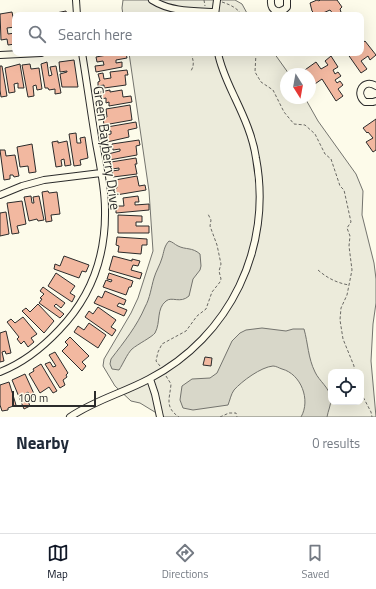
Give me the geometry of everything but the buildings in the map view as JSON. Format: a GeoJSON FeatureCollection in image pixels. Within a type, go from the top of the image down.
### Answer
{"type":"FeatureCollection","features":[{"type":"Feature","properties":{"kind":"street"},"geometry":{"type":"LineString","coordinates":[[76,0],[77,12]]}},
{"type":"Feature","properties":{"kind":"street"},"geometry":{"type":"LineString","coordinates":[[152,0],[161,6],[195,12]]}},
{"type":"Feature","properties":{"kind":"street"},"geometry":{"type":"LineString","coordinates":[[271,0],[270,5],[278,11],[281,11],[287,7],[288,0]]}},
{"type":"Feature","properties":{"kind":"street"},"geometry":{"type":"LineString","coordinates":[[215,12],[217,1]]}},
{"type":"Feature","properties":{"kind":"street"},"geometry":{"type":"LineString","coordinates":[[0,55],[12,54]]}},
{"type":"Feature","properties":{"kind":"street","name":"Green Bayberry Drive"},"geometry":{"type":"LineString","coordinates":[[0,372],[14,366],[29,356],[52,338],[66,324],[86,293],[100,261],[104,238],[105,208],[82,56]]}},
{"type":"Feature","properties":{"kind":"street"},"geometry":{"type":"LineString","coordinates":[[70,417],[90,405],[150,379],[175,364],[192,350],[209,334],[222,317],[240,286],[249,266],[255,245],[260,203],[260,179],[251,135],[225,76],[219,56]]}},
{"type":"Feature","properties":{"kind":"street"},"geometry":{"type":"LineString","coordinates":[[376,86],[371,83],[363,85],[360,92],[360,96],[365,102],[372,102],[376,100]]}},
{"type":"Feature","properties":{"kind":"street"},"geometry":{"type":"LineString","coordinates":[[0,195],[22,186],[44,180],[101,173]]}},
{"type":"Feature","properties":{"kind":"street"},"geometry":{"type":"LineString","coordinates":[[150,379],[160,417]]}},
{"type":"Feature","properties":{"kind":"path"},"geometry":{"type":"LineString","coordinates":[[217,1],[230,5],[240,12]]}},
{"type":"Feature","properties":{"kind":"path"},"geometry":{"type":"LineString","coordinates":[[191,71],[194,65],[192,56]]}},
{"type":"Feature","properties":{"kind":"path"},"geometry":{"type":"LineString","coordinates":[[256,56],[254,72],[261,82],[273,90],[284,112],[294,124],[305,125],[315,134],[326,154],[331,159],[340,186],[344,190],[351,222],[347,228],[350,236],[349,246],[352,270],[347,295],[341,308],[340,320],[343,339],[354,369]]}},
{"type":"Feature","properties":{"kind":"path"},"geometry":{"type":"LineString","coordinates":[[179,417],[174,414],[170,408],[168,400],[171,384],[156,361],[162,344],[186,331],[197,316],[206,309],[212,292],[220,282],[221,279],[219,271],[221,264],[218,245],[210,226],[211,220],[208,214]]}},
{"type":"Feature","properties":{"kind":"path"},"geometry":{"type":"LineString","coordinates":[[318,270],[327,277],[349,285]]}},
{"type":"Feature","properties":{"kind":"path"},"geometry":{"type":"LineString","coordinates":[[364,399],[372,417]]}},
{"type":"Feature","properties":{"kind":"path"},"geometry":{"type":"LineString","coordinates":[[220,417],[232,412],[236,413],[237,417]]}},
{"type":"Feature","properties":{"kind":"shaded area"},"geometry":{"type":"Polygon","coordinates":[[[123,0],[235,0],[242,4],[246,12],[123,12],[123,0]]]}},
{"type":"Feature","properties":{"kind":"shaded area"},"geometry":{"type":"Polygon","coordinates":[[[129,56],[276,56],[285,68],[280,68],[280,104],[308,104],[318,121],[356,174],[363,191],[362,215],[374,263],[376,279],[376,303],[371,361],[376,417],[163,417],[140,403],[131,401],[115,386],[103,366],[104,359],[138,298],[153,251],[149,191],[129,56]]]}},
{"type":"Feature","properties":{"kind":"shaded area"},"geometry":{"type":"Polygon","coordinates":[[[169,241],[181,247],[194,250],[200,254],[200,270],[193,279],[189,296],[179,300],[171,299],[166,301],[161,308],[155,333],[132,349],[119,370],[112,369],[110,364],[111,359],[134,327],[147,304],[155,275],[165,247],[169,241]]]}},
{"type":"Feature","properties":{"kind":"shaded area"},"geometry":{"type":"Polygon","coordinates":[[[262,328],[286,331],[293,329],[304,329],[309,356],[313,367],[328,390],[328,405],[330,405],[327,417],[301,417],[305,403],[302,388],[299,382],[289,372],[273,366],[257,372],[237,386],[231,395],[228,405],[193,410],[183,408],[180,400],[182,386],[192,379],[210,378],[217,373],[232,341],[240,333],[246,330],[262,328]]]}}]}
